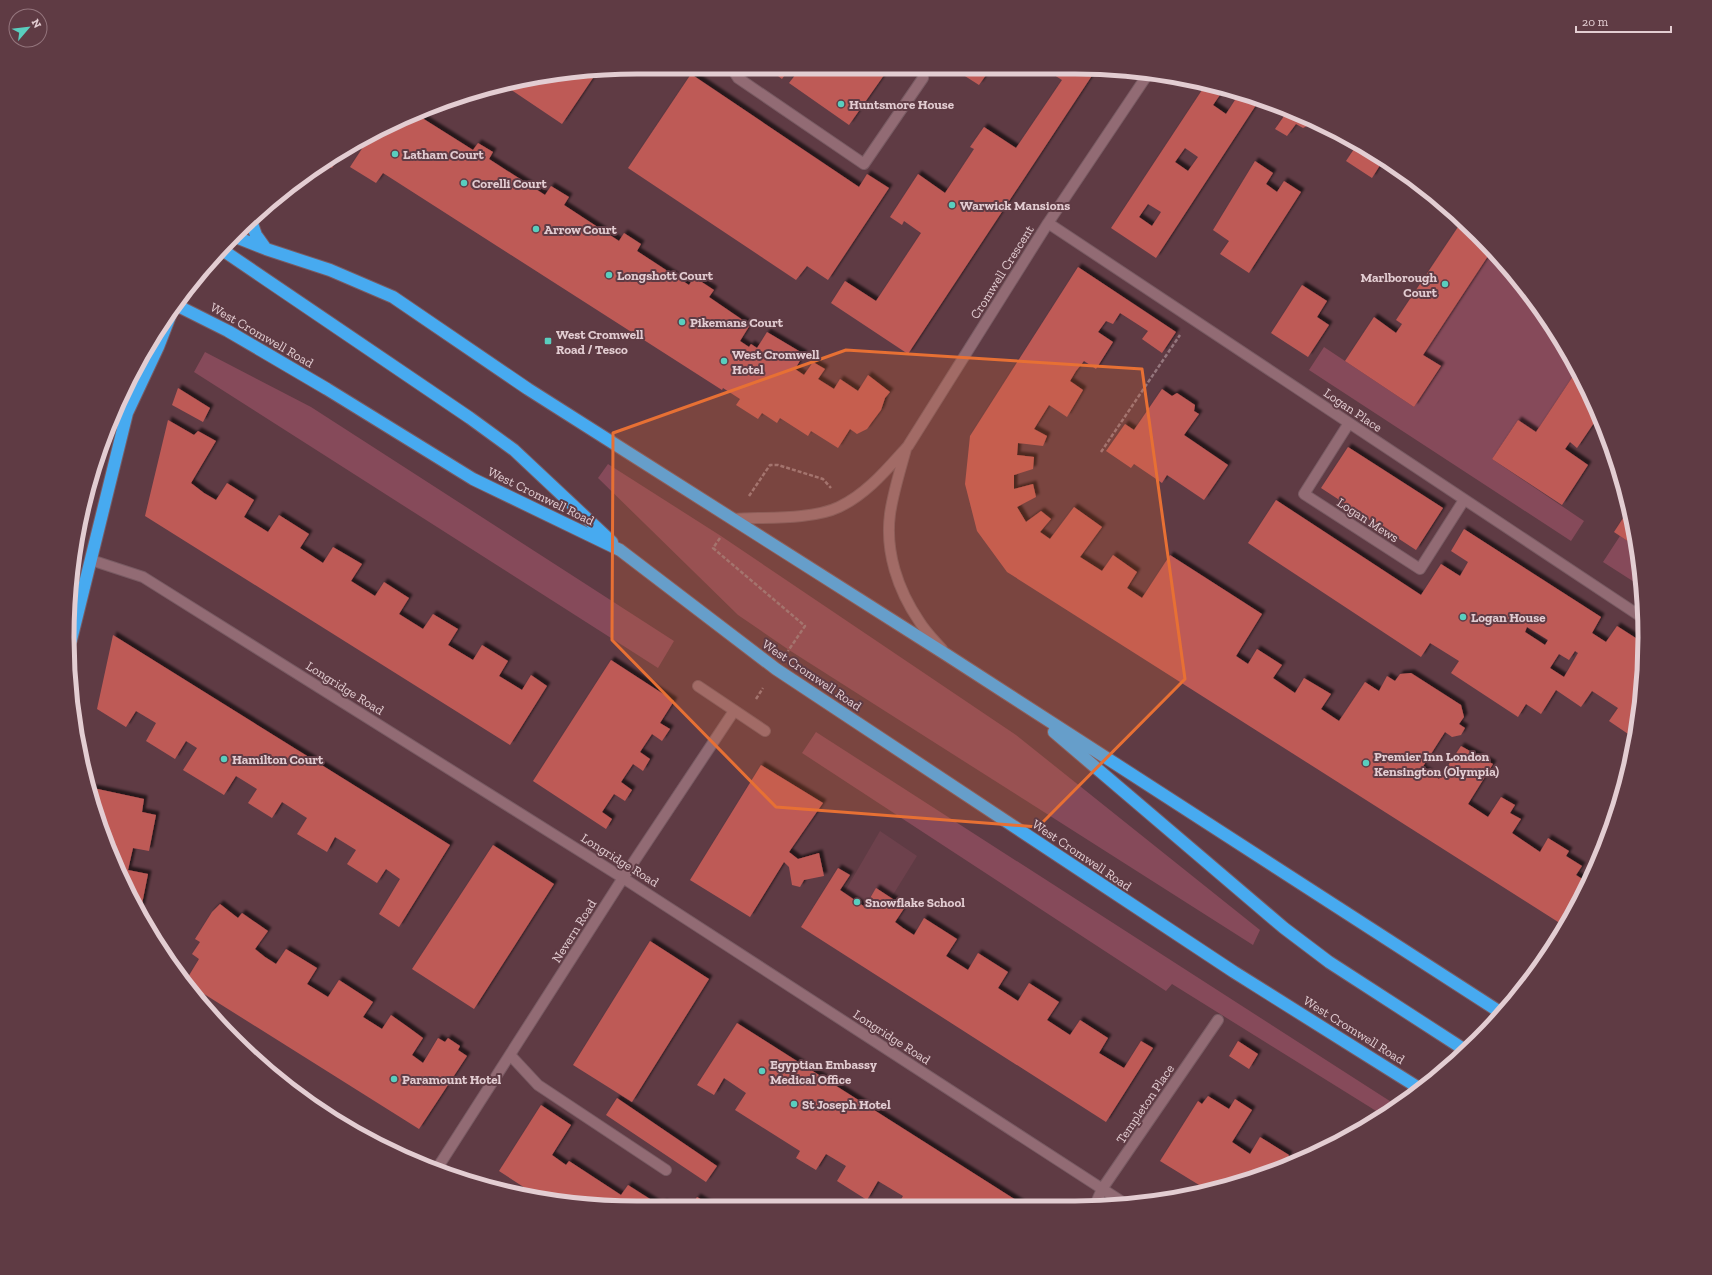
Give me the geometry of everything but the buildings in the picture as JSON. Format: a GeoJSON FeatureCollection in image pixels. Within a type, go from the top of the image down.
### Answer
{"type":"FeatureCollection","features":[{"type":"Feature","properties":{"kind":"highway"},"geometry":{"type":"LineString","coordinates":[[253,226],[256,235],[266,249]]}},
{"type":"Feature","properties":{"kind":"highway"},"geometry":{"type":"LineString","coordinates":[[239,239],[330,270],[393,297],[528,389],[947,655],[1497,1010]]}},
{"type":"Feature","properties":{"kind":"highway"},"geometry":{"type":"LineString","coordinates":[[226,253],[470,418],[507,445],[620,550]]}},
{"type":"Feature","properties":{"kind":"highway","name":"West Cromwell Road"},"geometry":{"type":"LineString","coordinates":[[181,307],[228,331],[327,389],[473,479],[620,550],[776,669],[1234,972],[1416,1086]]}},
{"type":"Feature","properties":{"kind":"highway"},"geometry":{"type":"LineString","coordinates":[[74,623],[91,560],[122,412],[158,347],[164,333]]}},
{"type":"Feature","properties":{"kind":"highway"},"geometry":{"type":"LineString","coordinates":[[1017,700],[1284,928],[1329,962],[1461,1047]]}},
{"type":"Feature","properties":{"kind":"street"},"geometry":{"type":"LineString","coordinates":[[735,74],[738,78],[864,164],[923,78]]}},
{"type":"Feature","properties":{"kind":"street","name":"Cromwell Crescent"},"geometry":{"type":"LineString","coordinates":[[733,519],[792,516],[816,513],[838,507],[854,498],[874,482],[908,446],[1048,223],[1145,79]]}},
{"type":"Feature","properties":{"kind":"street","name":"Logan Place"},"geometry":{"type":"LineString","coordinates":[[1048,223],[1637,614]]}},
{"type":"Feature","properties":{"kind":"street","name":"Logan Mews"},"geometry":{"type":"LineString","coordinates":[[1349,423],[1304,494],[1420,569],[1464,500]]}},
{"type":"Feature","properties":{"kind":"street","name":"Cromwell Crescent"},"geometry":{"type":"LineString","coordinates":[[908,446],[890,515],[890,539],[894,568],[904,596],[919,622],[947,655]]}},
{"type":"Feature","properties":{"kind":"street","name":"Longridge Road"},"geometry":{"type":"LineString","coordinates":[[91,560],[143,577],[624,878],[1118,1199]]}},
{"type":"Feature","properties":{"kind":"street"},"geometry":{"type":"LineString","coordinates":[[698,686],[765,731]]}},
{"type":"Feature","properties":{"kind":"street","name":"Nevern Road"},"geometry":{"type":"LineString","coordinates":[[440,1165],[511,1056],[624,878],[734,711]]}},
{"type":"Feature","properties":{"kind":"street","name":"Templeton Place"},"geometry":{"type":"LineString","coordinates":[[1097,1200],[1102,1189],[1218,1020]]}},
{"type":"Feature","properties":{"kind":"street"},"geometry":{"type":"LineString","coordinates":[[511,1056],[538,1085],[666,1170]]}},
{"type":"Feature","properties":{"kind":"path"},"geometry":{"type":"LineString","coordinates":[[1100,452],[1192,318]]}},
{"type":"Feature","properties":{"kind":"path"},"geometry":{"type":"LineString","coordinates":[[752,493],[770,465],[823,479],[830,486],[832,492]]}},
{"type":"Feature","properties":{"kind":"path"},"geometry":{"type":"LineString","coordinates":[[721,536],[713,548],[805,626],[789,650]]}},
{"type":"Feature","properties":{"kind":"highlighted area"},"geometry":{"type":"Polygon","coordinates":[[[846,350],[1142,369],[1185,679],[1038,827],[776,807],[612,640],[613,433],[846,350]]]}},
{"type":"Feature","properties":{"kind":"shaded area"},"geometry":{"type":"Polygon","coordinates":[[[1488,256],[1522,294],[1543,324],[1573,376],[1536,432],[1518,420],[1492,459],[1584,521],[1571,541],[1309,370],[1324,347],[1414,407],[1441,367],[1423,355],[1488,256]]]}},
{"type":"Feature","properties":{"kind":"shaded area"},"geometry":{"type":"Polygon","coordinates":[[[205,352],[311,407],[674,641],[658,668],[194,372],[205,352]]]}},
{"type":"Feature","properties":{"kind":"shaded area"},"geometry":{"type":"Polygon","coordinates":[[[608,464],[721,536],[1016,735],[1260,930],[1253,945],[789,650],[738,615],[598,478],[608,464]]]}},
{"type":"Feature","properties":{"kind":"shaded area"},"geometry":{"type":"Polygon","coordinates":[[[1620,536],[1629,542],[1635,583],[1603,562],[1620,536]]]}},
{"type":"Feature","properties":{"kind":"shaded area"},"geometry":{"type":"Polygon","coordinates":[[[816,732],[1393,1103],[1378,1112],[1172,984],[1166,991],[802,753],[816,732]]]}},
{"type":"Feature","properties":{"kind":"shaded area","name":"Snowflake School"},"geometry":{"type":"Polygon","coordinates":[[[880,831],[917,856],[891,898],[905,907],[895,922],[875,974],[844,893],[880,831]]]}},
{"type":"Feature","properties":{"kind":"place","name":"Huntsmore House"},"geometry":{"type":"Point","coordinates":[841,104]}},
{"type":"Feature","properties":{"kind":"place","name":"Latham Court"},"geometry":{"type":"Point","coordinates":[395,154]}},
{"type":"Feature","properties":{"kind":"place","name":"Corelli Court"},"geometry":{"type":"Point","coordinates":[464,183]}},
{"type":"Feature","properties":{"kind":"place","name":"Warwick Mansions"},"geometry":{"type":"Point","coordinates":[952,205]}},
{"type":"Feature","properties":{"kind":"place","name":"Arrow Court"},"geometry":{"type":"Point","coordinates":[536,229]}},
{"type":"Feature","properties":{"kind":"place","name":"Longshott Court"},"geometry":{"type":"Point","coordinates":[609,275]}},
{"type":"Feature","properties":{"kind":"place","name":"Marlborough Court"},"geometry":{"type":"Point","coordinates":[1445,284]}},
{"type":"Feature","properties":{"kind":"place","name":"Pikemans Court"},"geometry":{"type":"Point","coordinates":[682,322]}},
{"type":"Feature","properties":{"kind":"place","name":"West Cromwell Road / Tesco"},"geometry":{"type":"Point","coordinates":[548,341]}},
{"type":"Feature","properties":{"kind":"place","name":"West Cromwell Hotel"},"geometry":{"type":"Point","coordinates":[724,361]}},
{"type":"Feature","properties":{"kind":"place","name":"Logan House"},"geometry":{"type":"Point","coordinates":[1463,617]}},
{"type":"Feature","properties":{"kind":"place","name":"Hamilton Court"},"geometry":{"type":"Point","coordinates":[224,759]}},
{"type":"Feature","properties":{"kind":"place","name":"Premier Inn London Kensington (Olympia)"},"geometry":{"type":"Point","coordinates":[1366,763]}},
{"type":"Feature","properties":{"kind":"place","name":"Snowflake School"},"geometry":{"type":"Point","coordinates":[857,902]}},
{"type":"Feature","properties":{"kind":"place","name":"Egyptian Embassy Medical Office"},"geometry":{"type":"Point","coordinates":[762,1071]}},
{"type":"Feature","properties":{"kind":"place","name":"Paramount Hotel"},"geometry":{"type":"Point","coordinates":[394,1079]}},
{"type":"Feature","properties":{"kind":"place","name":"St Joseph Hotel"},"geometry":{"type":"Point","coordinates":[794,1104]}}]}
